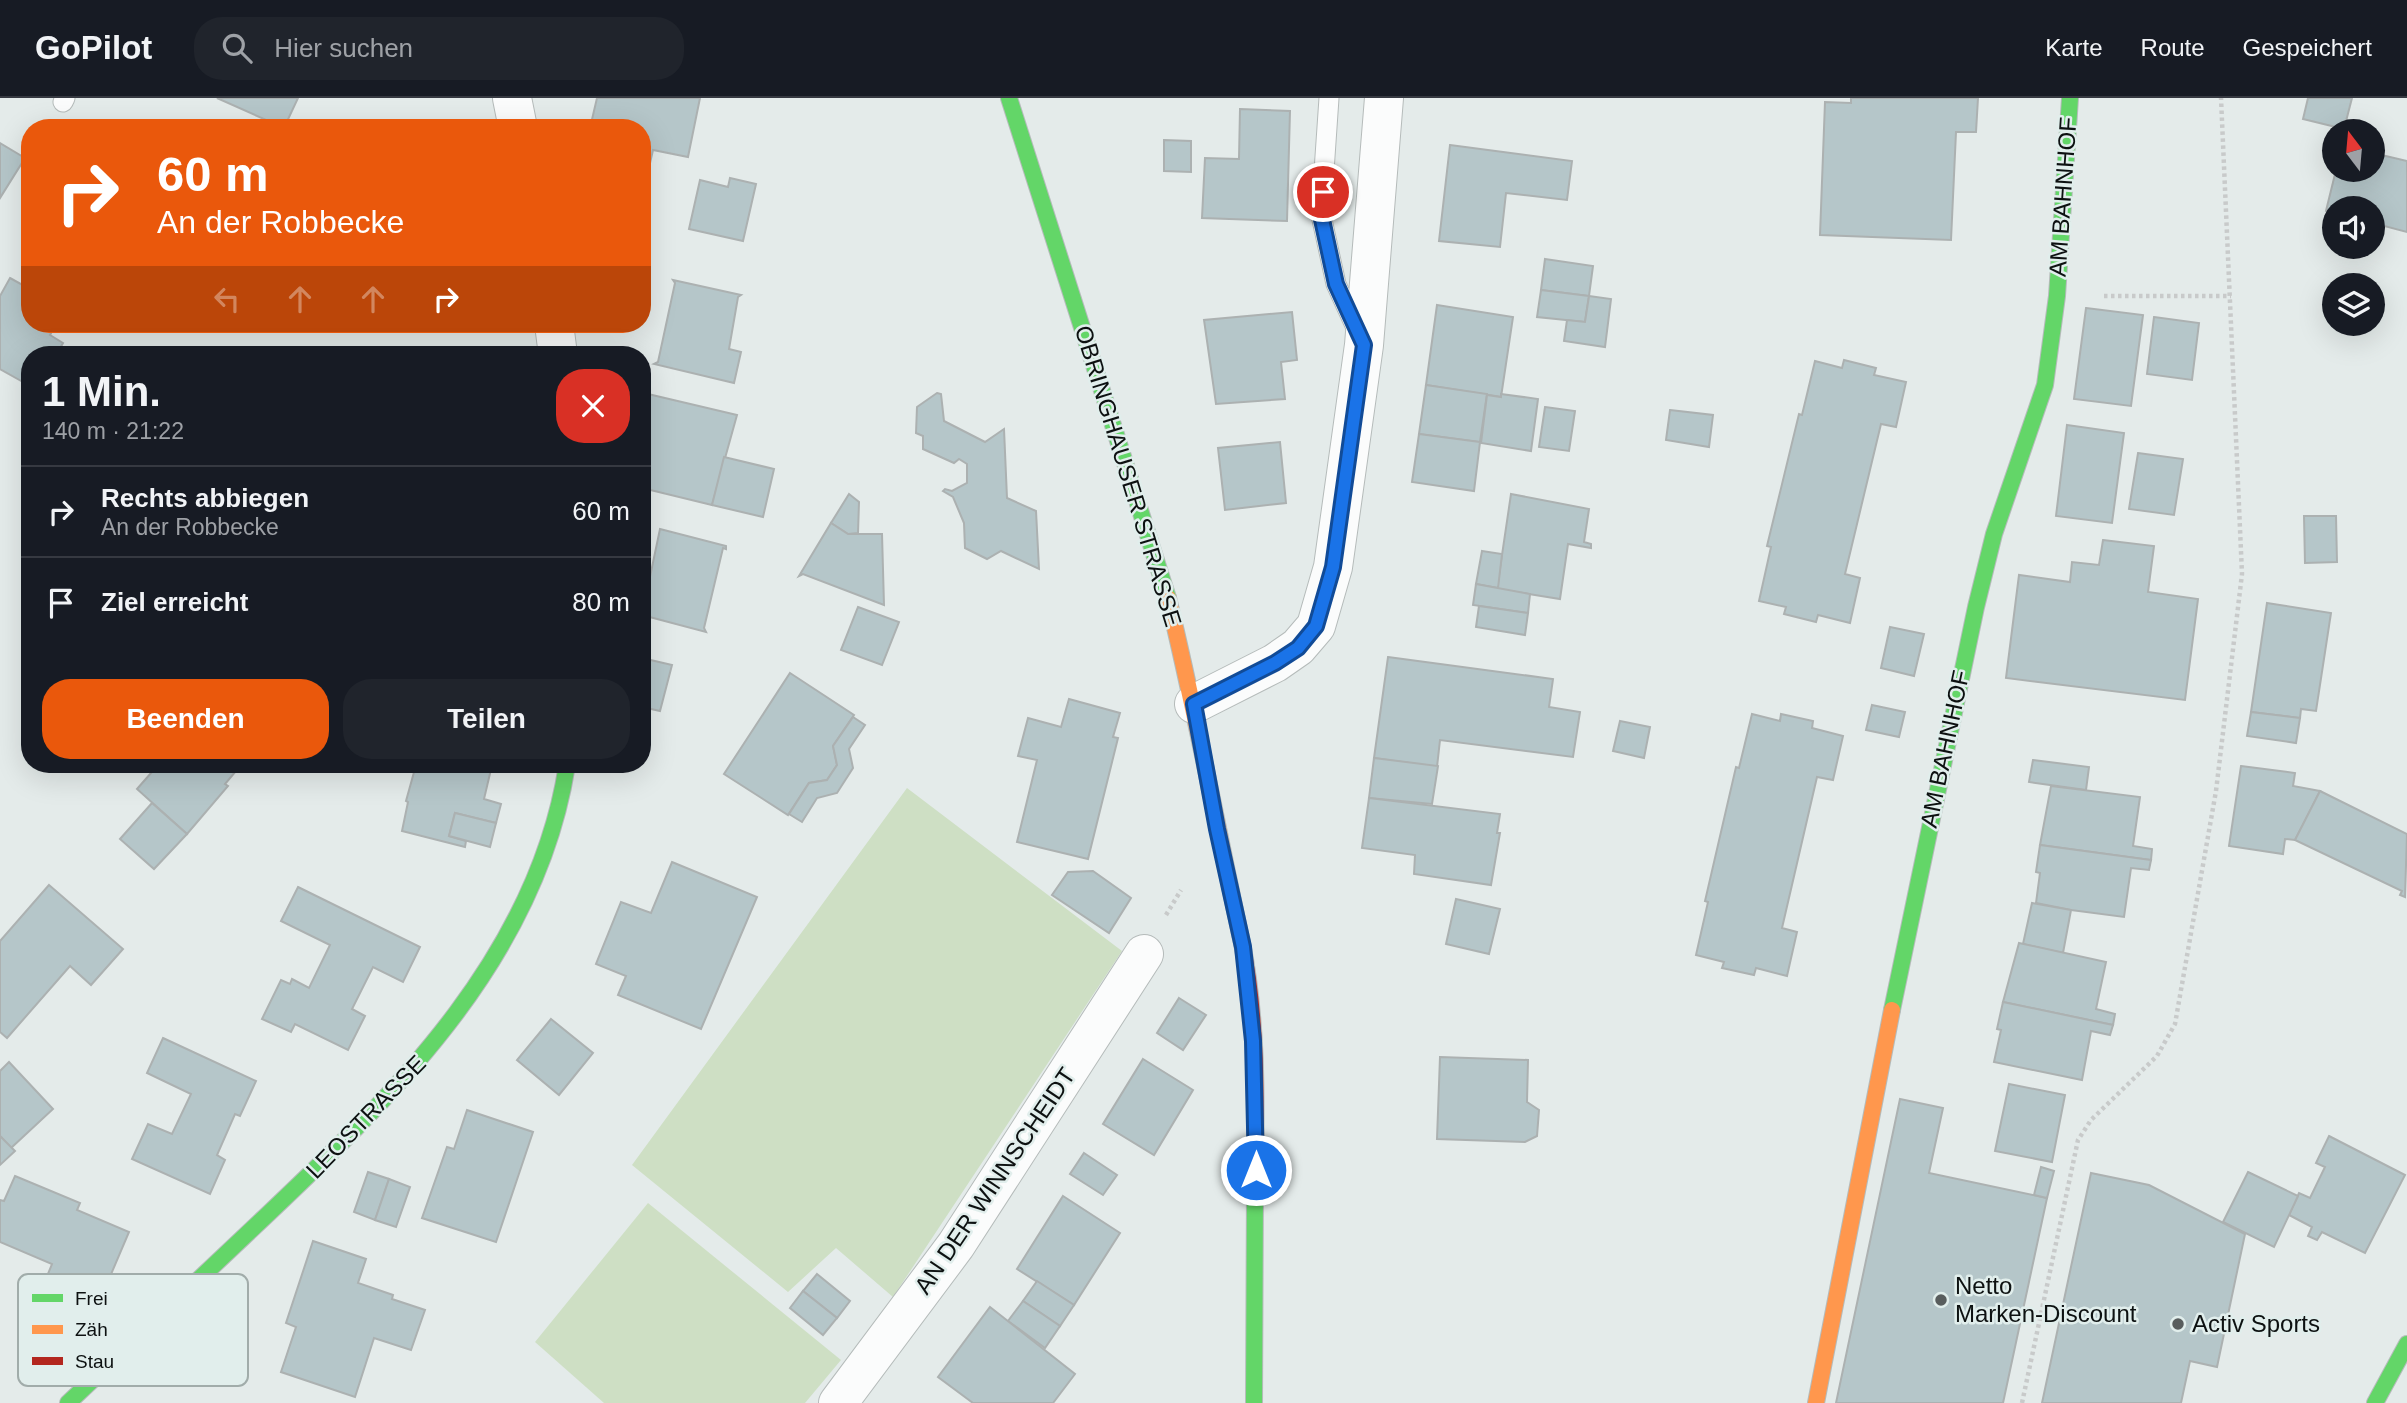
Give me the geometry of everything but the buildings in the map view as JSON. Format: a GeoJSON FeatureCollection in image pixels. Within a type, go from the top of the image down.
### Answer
{"type":"FeatureCollection","features":[{"type":"Feature","properties":{"kind":"street"},"geometry":{"type":"LineString","coordinates":[[512,98],[516,119]]}},
{"type":"Feature","properties":{"kind":"street","name":"OBRINGHAUSER STRASSE"},"geometry":{"type":"LineString","coordinates":[[1009,98],[1163,572],[1194,704],[1217,829],[1243,947],[1252,1014],[1256,1096],[1254,1403]]}},
{"type":"Feature","properties":{"kind":"street"},"geometry":{"type":"LineString","coordinates":[[1194,704],[1275,663],[1298,648],[1316,626],[1333,567],[1364,345],[1384,98]]}},
{"type":"Feature","properties":{"kind":"street","name":"AM BAHNHOF"},"geometry":{"type":"LineString","coordinates":[[1816,1403],[1948,730],[1994,534],[2045,385],[2057,296],[2070,98]]}},
{"type":"Feature","properties":{"kind":"street","name":"LEOSTRASSE"},"geometry":{"type":"LineString","coordinates":[[205,1274],[354,1134],[400,1086],[473,995],[535,880],[563,794],[566,773]]}},
{"type":"Feature","properties":{"kind":"street","name":"AN DER WINNSCHEIDT"},"geometry":{"type":"LineString","coordinates":[[838,1403],[956,1245],[1144,954]]}},
{"type":"Feature","properties":{"kind":"street"},"geometry":{"type":"LineString","coordinates":[[2375,1403],[2407,1343]]}},
{"type":"Feature","properties":{"kind":"street","name":"LEOSTRASSE"},"geometry":{"type":"LineString","coordinates":[[68,1403],[86,1386]]}},
{"type":"Feature","properties":{"kind":"lane"},"geometry":{"type":"LineString","coordinates":[[1329,98],[1321,215],[1336,284],[1364,345]]}},
{"type":"Feature","properties":{"kind":"path"},"geometry":{"type":"LineString","coordinates":[[2022,1403],[2078,1140],[2091,1120],[2157,1056],[2175,1024],[2216,791],[2242,574],[2221,98]]}},
{"type":"Feature","properties":{"kind":"path"},"geometry":{"type":"LineString","coordinates":[[2057,296],[2231,296]]}},
{"type":"Feature","properties":{"kind":"green space"},"geometry":{"type":"Polygon","coordinates":[[[907,788],[1122,951],[893,1297],[836,1248],[788,1292],[632,1165],[907,788]]]}},
{"type":"Feature","properties":{"kind":"green space"},"geometry":{"type":"Polygon","coordinates":[[[648,1203],[841,1360],[805,1403],[604,1403],[535,1342],[648,1203]]]}},
{"type":"Feature","properties":{"kind":"traffic: fast"},"geometry":{"type":"LineString","coordinates":[[1009,98],[1168,598]]}},
{"type":"Feature","properties":{"kind":"traffic: fast"},"geometry":{"type":"LineString","coordinates":[[1892,1010],[1976,607],[1994,534],[2045,385],[2057,296],[2070,98]]}},
{"type":"Feature","properties":{"kind":"traffic: fast"},"geometry":{"type":"LineString","coordinates":[[205,1274],[366,1118],[413,1067],[456,1013],[494,957],[527,897],[551,833],[565,773]]}},
{"type":"Feature","properties":{"kind":"traffic: fast"},"geometry":{"type":"LineString","coordinates":[[1254,1403],[1255,1185]]}},
{"type":"Feature","properties":{"kind":"traffic: fast"},"geometry":{"type":"LineString","coordinates":[[2375,1403],[2407,1344]]}},
{"type":"Feature","properties":{"kind":"traffic: fast"},"geometry":{"type":"LineString","coordinates":[[68,1403],[86,1386]]}},
{"type":"Feature","properties":{"kind":"traffic: slow"},"geometry":{"type":"LineString","coordinates":[[1168,598],[1242,943]]}},
{"type":"Feature","properties":{"kind":"traffic: slow"},"geometry":{"type":"LineString","coordinates":[[1816,1403],[1892,1010]]}},
{"type":"Feature","properties":{"kind":"traffic: jam"},"geometry":{"type":"LineString","coordinates":[[1242,943],[1253,1034],[1256,1094],[1255,1185]]}},
{"type":"Feature","properties":{"kind":"place","name":"Netto Marken-Discount"},"geometry":{"type":"Point","coordinates":[1941,1300]}},
{"type":"Feature","properties":{"kind":"place","name":"Activ Sports"},"geometry":{"type":"Point","coordinates":[2178,1324]}},
{"type":"Feature","properties":{"kind":"route"},"geometry":{"type":"LineString","coordinates":[[1256,1170],[1252,1014],[1243,947],[1217,829],[1194,704],[1275,663],[1298,648],[1316,626],[1333,567],[1364,345],[1336,284],[1321,215],[1323,192]]}}]}
